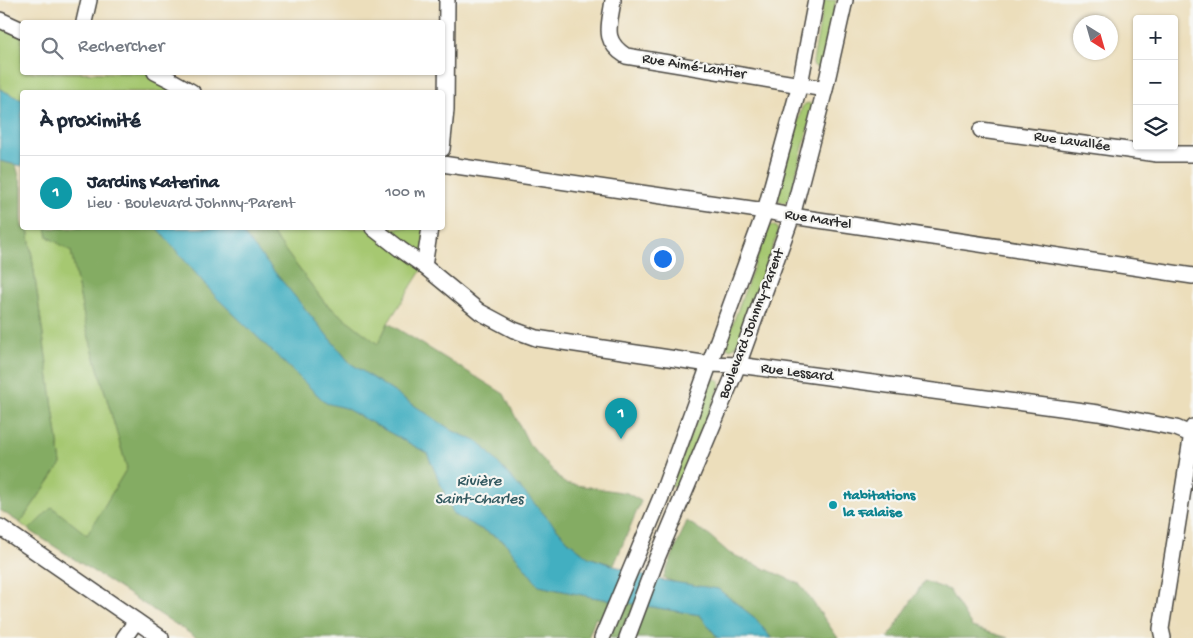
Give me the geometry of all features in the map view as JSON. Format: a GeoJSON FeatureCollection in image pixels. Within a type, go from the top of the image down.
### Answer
{"type":"FeatureCollection","features":[{"type":"Feature","properties":{"kind":"street"},"geometry":{"type":"LineString","coordinates":[[84,20],[89,0]]}},
{"type":"Feature","properties":{"kind":"street"},"geometry":{"type":"LineString","coordinates":[[445,120],[447,0]]}},
{"type":"Feature","properties":{"kind":"street","name":"Rue Aimé-Lantier"},"geometry":{"type":"LineString","coordinates":[[614,0],[609,37],[618,51],[626,56],[825,89]]}},
{"type":"Feature","properties":{"kind":"street","name":"Boulevard Johnny-Parent"},"geometry":{"type":"LineString","coordinates":[[602,638],[660,496],[765,211],[800,84],[816,0]]}},
{"type":"Feature","properties":{"kind":"street","name":"Boulevard Johnny-Parent"},"geometry":{"type":"LineString","coordinates":[[627,638],[657,558],[738,365],[792,216],[825,89],[844,0]]}},
{"type":"Feature","properties":{"kind":"street"},"geometry":{"type":"LineString","coordinates":[[0,20],[20,29]]}},
{"type":"Feature","properties":{"kind":"street"},"geometry":{"type":"LineString","coordinates":[[161,75],[188,90]]}},
{"type":"Feature","properties":{"kind":"street","name":"Rue Lavallée"},"geometry":{"type":"LineString","coordinates":[[981,130],[1157,154],[1193,154]]}},
{"type":"Feature","properties":{"kind":"street","name":"Rue Martel"},"geometry":{"type":"LineString","coordinates":[[445,164],[1193,276]]}},
{"type":"Feature","properties":{"kind":"street","name":"Rue Lessard"},"geometry":{"type":"LineString","coordinates":[[376,230],[424,266],[480,312],[514,330],[536,338],[709,364],[738,365],[1098,413],[1193,432]]}},
{"type":"Feature","properties":{"kind":"street"},"geometry":{"type":"LineString","coordinates":[[424,266],[430,230]]}},
{"type":"Feature","properties":{"kind":"street"},"geometry":{"type":"LineString","coordinates":[[1163,638],[1161,629],[1193,432]]}},
{"type":"Feature","properties":{"kind":"street"},"geometry":{"type":"LineString","coordinates":[[0,527],[161,638]]}},
{"type":"Feature","properties":{"kind":"street"},"geometry":{"type":"LineString","coordinates":[[124,638],[136,621]]}},
{"type":"Feature","properties":{"kind":"green space"},"geometry":{"type":"Polygon","coordinates":[[[824,0],[836,0],[824,64],[818,68],[813,65],[813,62],[824,0]]]}},
{"type":"Feature","properties":{"kind":"green space"},"geometry":{"type":"Polygon","coordinates":[[[0,20],[20,29],[20,75],[159,75],[188,90],[20,90],[20,99],[0,89],[0,20]]]}},
{"type":"Feature","properties":{"kind":"green space"},"geometry":{"type":"Polygon","coordinates":[[[809,103],[813,106],[813,110],[789,200],[785,203],[780,202],[777,196],[802,107],[809,103]]]}},
{"type":"Feature","properties":{"kind":"green space"},"geometry":{"type":"Polygon","coordinates":[[[0,161],[16,165],[20,180],[20,230],[28,230],[61,464],[20,523],[0,510],[0,161]]]}},
{"type":"Feature","properties":{"kind":"green space"},"geometry":{"type":"Polygon","coordinates":[[[771,225],[777,227],[778,233],[736,346],[731,349],[728,348],[726,342],[768,228],[771,225]]]}},
{"type":"Feature","properties":{"kind":"green space"},"geometry":{"type":"Polygon","coordinates":[[[28,230],[47,230],[49,237],[71,251],[86,327],[127,468],[87,536],[52,508],[29,530],[20,523],[61,464],[28,230]]]}},
{"type":"Feature","properties":{"kind":"green space"},"geometry":{"type":"Polygon","coordinates":[[[46,230],[159,230],[216,297],[326,403],[345,408],[427,453],[454,515],[504,541],[539,586],[700,615],[718,638],[611,638],[596,617],[588,638],[197,638],[29,530],[52,507],[87,535],[127,468],[86,327],[71,251],[48,237],[46,230]]]}},
{"type":"Feature","properties":{"kind":"green space"},"geometry":{"type":"Polygon","coordinates":[[[240,230],[270,230],[325,303],[378,344],[388,323],[504,394],[529,444],[564,483],[627,493],[641,501],[614,565],[588,557],[568,541],[480,443],[453,431],[350,363],[240,230]]]}},
{"type":"Feature","properties":{"kind":"green space"},"geometry":{"type":"Polygon","coordinates":[[[270,230],[430,230],[424,266],[388,323],[378,345],[325,303],[270,230]]]}},
{"type":"Feature","properties":{"kind":"green space"},"geometry":{"type":"Polygon","coordinates":[[[716,379],[720,381],[720,386],[677,488],[671,486],[711,382],[716,379]]]}},
{"type":"Feature","properties":{"kind":"green space"},"geometry":{"type":"Polygon","coordinates":[[[687,521],[711,537],[729,553],[800,584],[838,638],[771,638],[755,618],[718,589],[677,583],[663,578],[687,521]]]}},
{"type":"Feature","properties":{"kind":"green space"},"geometry":{"type":"Polygon","coordinates":[[[924,581],[949,590],[972,627],[1008,638],[888,638],[924,581]]]}},
{"type":"Feature","properties":{"kind":"water"},"geometry":{"type":"Polygon","coordinates":[[[0,89],[20,99],[20,166],[0,161],[0,89]]]}},
{"type":"Feature","properties":{"kind":"water","name":"Rivière Saint-Charles"},"geometry":{"type":"Polygon","coordinates":[[[159,230],[240,230],[350,363],[453,431],[480,443],[568,541],[588,557],[654,579],[718,589],[755,618],[771,638],[718,638],[700,615],[539,586],[504,541],[454,515],[427,453],[345,408],[326,403],[216,297],[159,230]]]}},
{"type":"Feature","properties":{"kind":"place","name":"Jardins Katerina"},"geometry":{"type":"Point","coordinates":[621,439]}},
{"type":"Feature","properties":{"kind":"place","name":"Habitations la Falaise"},"geometry":{"type":"Point","coordinates":[833,505]}}]}
